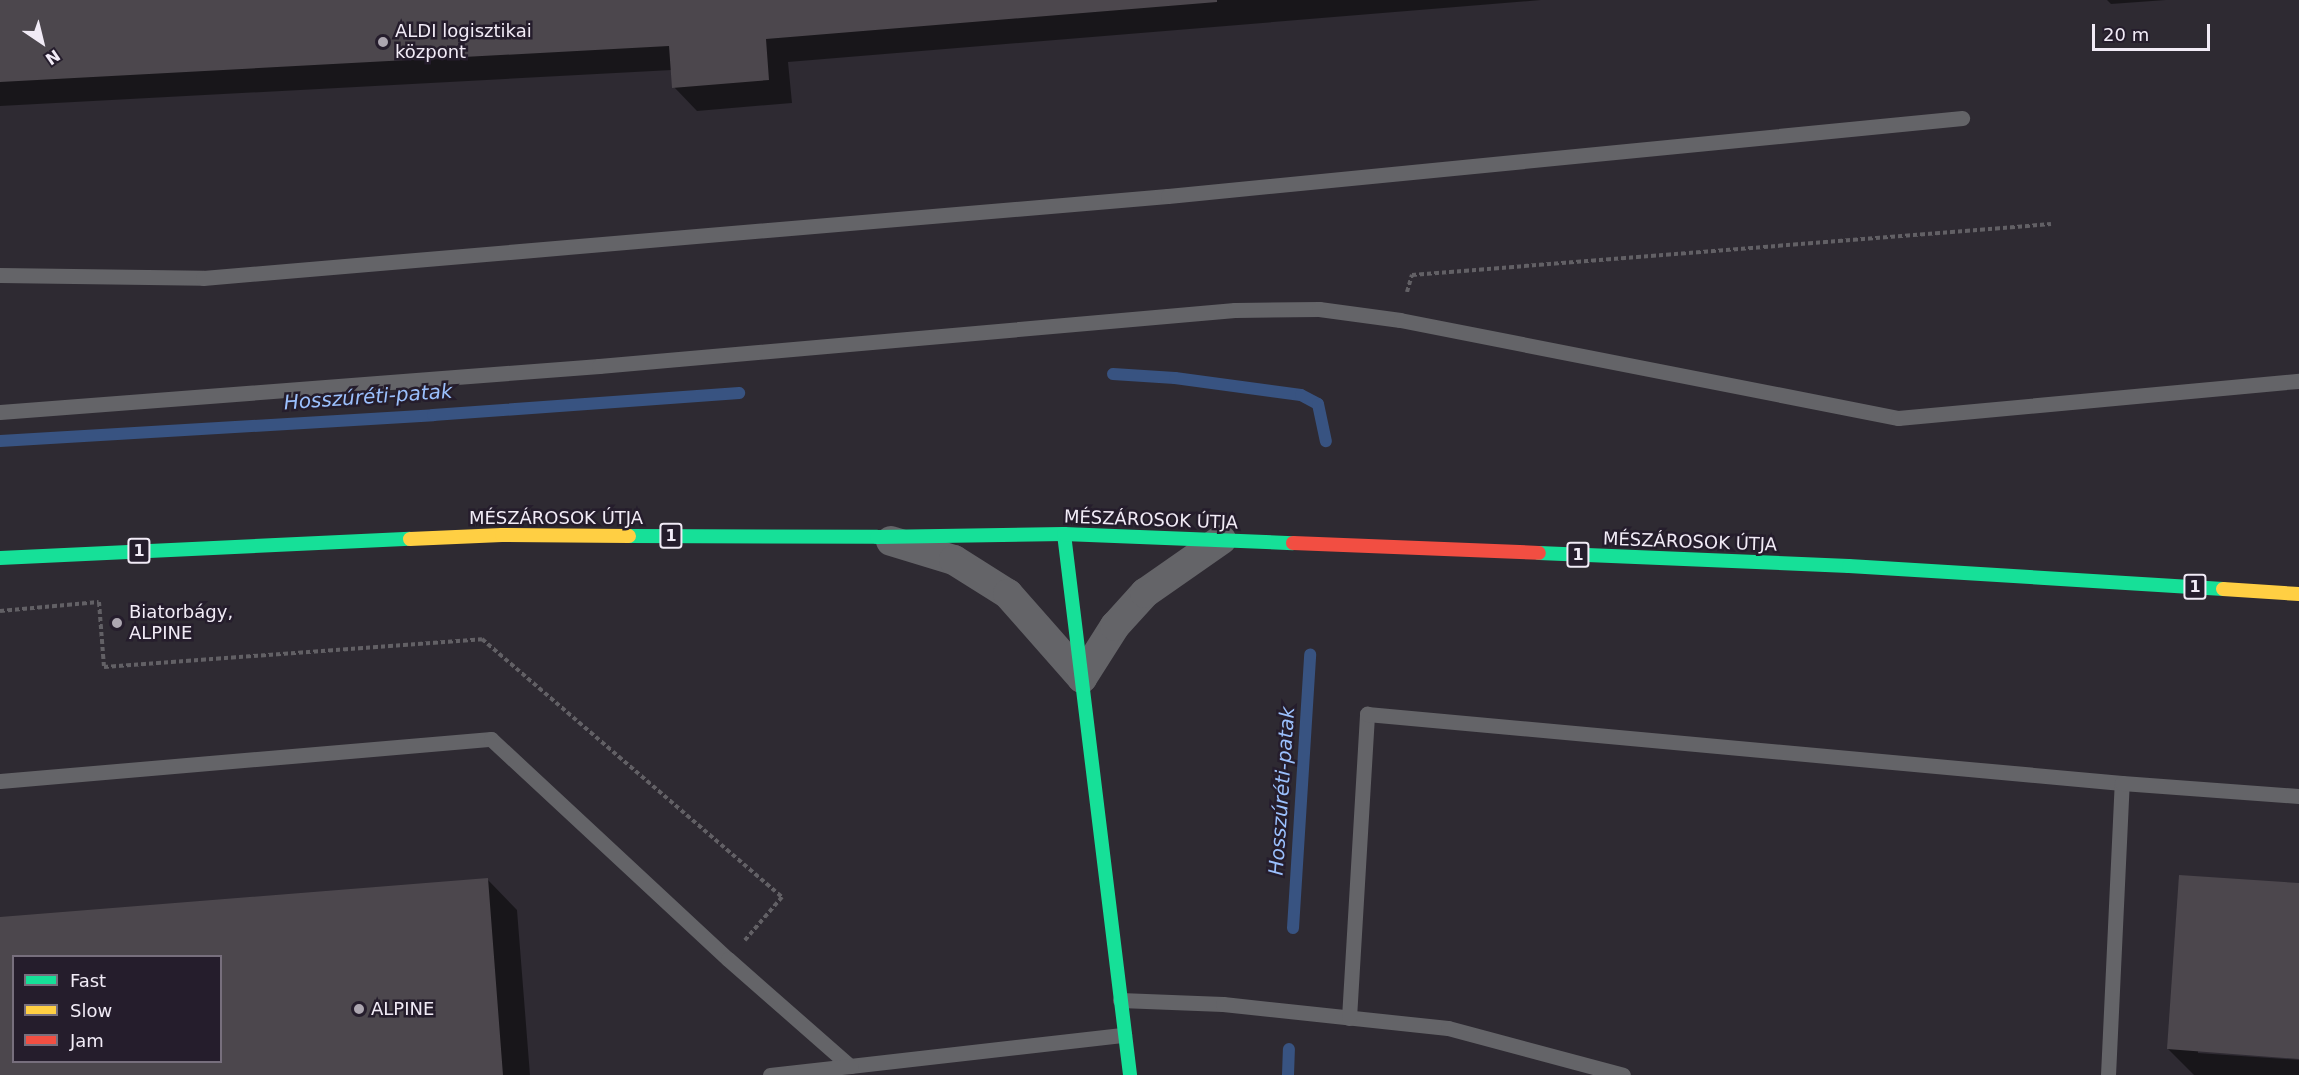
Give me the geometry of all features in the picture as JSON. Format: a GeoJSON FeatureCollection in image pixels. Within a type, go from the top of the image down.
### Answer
{"type":"FeatureCollection","features":[{"type":"Feature","properties":{"kind":"main road","name":"MÉSZÁROSOK ÚTJA"},"geometry":{"type":"LineString","coordinates":[[0,558],[502,535],[877,537],[1064,534],[1849,566],[2299,594]]}},
{"type":"Feature","properties":{"kind":"main road"},"geometry":{"type":"LineString","coordinates":[[1064,534],[1130,1075]]}},
{"type":"Feature","properties":{"kind":"street"},"geometry":{"type":"LineString","coordinates":[[877,537],[954,560],[1008,594],[1082,678],[1115,626],[1145,593],[1221,540]]}},
{"type":"Feature","properties":{"kind":"lane"},"geometry":{"type":"LineString","coordinates":[[0,275],[215,277],[1180,195],[1962,118]]}},
{"type":"Feature","properties":{"kind":"lane"},"geometry":{"type":"LineString","coordinates":[[0,412],[599,366],[1235,310],[1319,309],[1400,320],[1898,418],[2299,381]]}},
{"type":"Feature","properties":{"kind":"lane"},"geometry":{"type":"LineString","coordinates":[[1349,1018],[1367,714],[2122,783],[2299,796]]}},
{"type":"Feature","properties":{"kind":"lane"},"geometry":{"type":"LineString","coordinates":[[0,781],[491,739],[728,959],[850,1066]]}},
{"type":"Feature","properties":{"kind":"lane"},"geometry":{"type":"LineString","coordinates":[[2108,1075],[2122,783]]}},
{"type":"Feature","properties":{"kind":"lane"},"geometry":{"type":"LineString","coordinates":[[1120,1000],[1223,1004],[1448,1028],[1623,1075]]}},
{"type":"Feature","properties":{"kind":"lane"},"geometry":{"type":"LineString","coordinates":[[770,1075],[1124,1035]]}},
{"type":"Feature","properties":{"kind":"building","name":"ALDI logisztikai központ"},"geometry":{"type":"Polygon","coordinates":[[[0,0],[1217,0],[1217,2],[766,39],[769,80],[672,88],[669,46],[0,82],[0,0]]]}},
{"type":"Feature","properties":{"kind":"building"},"geometry":{"type":"Polygon","coordinates":[[[2179,875],[2299,883],[2299,1059],[2167,1049],[2179,875]]]}},
{"type":"Feature","properties":{"kind":"building","name":"ALPINE"},"geometry":{"type":"Polygon","coordinates":[[[488,878],[503,1075],[0,1075],[0,917],[488,878]]]}},
{"type":"Feature","properties":{"kind":"waterway","name":"Hosszúréti-patak"},"geometry":{"type":"LineString","coordinates":[[1113,374],[1175,378],[1301,395],[1318,404],[1326,441]]}},
{"type":"Feature","properties":{"kind":"waterway","name":"Hosszúréti-patak"},"geometry":{"type":"LineString","coordinates":[[0,441],[433,415],[739,393]]}},
{"type":"Feature","properties":{"kind":"waterway","name":"Hosszúréti-patak"},"geometry":{"type":"LineString","coordinates":[[1293,928],[1310,655]]}},
{"type":"Feature","properties":{"kind":"waterway","name":"Hosszúréti-patak"},"geometry":{"type":"LineString","coordinates":[[1288,1075],[1289,1049]]}},
{"type":"Feature","properties":{"kind":"traffic: fast"},"geometry":{"type":"LineString","coordinates":[[1064,534],[1130,1075]]}},
{"type":"Feature","properties":{"kind":"traffic: fast"},"geometry":{"type":"LineString","coordinates":[[629,536],[877,537],[1064,534],[1293,543]]}},
{"type":"Feature","properties":{"kind":"traffic: fast"},"geometry":{"type":"LineString","coordinates":[[0,558],[410,539]]}},
{"type":"Feature","properties":{"kind":"traffic: fast"},"geometry":{"type":"LineString","coordinates":[[1539,553],[1849,566],[2223,589]]}},
{"type":"Feature","properties":{"kind":"traffic: slow"},"geometry":{"type":"LineString","coordinates":[[410,539],[502,535],[629,536]]}},
{"type":"Feature","properties":{"kind":"traffic: slow"},"geometry":{"type":"LineString","coordinates":[[2223,589],[2299,594]]}},
{"type":"Feature","properties":{"kind":"traffic: jam"},"geometry":{"type":"LineString","coordinates":[[1293,543],[1539,553]]}},
{"type":"Feature","properties":{"kind":"place","name":"ALDI logisztikai központ"},"geometry":{"type":"Point","coordinates":[383,42]}},
{"type":"Feature","properties":{"kind":"place","name":"Biatorbágy, ALPINE"},"geometry":{"type":"Point","coordinates":[117,623]}},
{"type":"Feature","properties":{"kind":"place","name":"ALPINE"},"geometry":{"type":"Point","coordinates":[359,1009]}}]}
